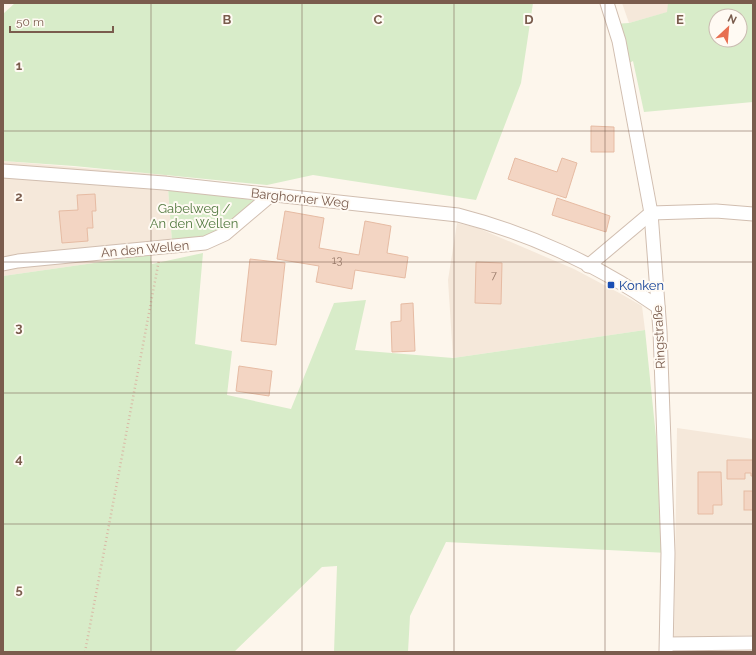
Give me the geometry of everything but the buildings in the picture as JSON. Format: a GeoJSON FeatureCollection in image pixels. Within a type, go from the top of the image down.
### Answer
{"type":"FeatureCollection","features":[{"type":"Feature","properties":{"kind":"street","name":"Ringstraße"},"geometry":{"type":"LineString","coordinates":[[607,3],[620,40],[651,213],[658,307],[668,553],[667,648]]}},
{"type":"Feature","properties":{"kind":"street","name":"Barghorner Weg"},"geometry":{"type":"LineString","coordinates":[[3,171],[164,182],[271,195],[458,214],[499,226],[588,266],[633,290],[658,307]]}},
{"type":"Feature","properties":{"kind":"street","name":"An den Wellen"},"geometry":{"type":"LineString","coordinates":[[3,264],[18,261],[205,243],[224,234],[271,195]]}},
{"type":"Feature","properties":{"kind":"street"},"geometry":{"type":"LineString","coordinates":[[588,266],[651,213],[716,211],[753,214]]}},
{"type":"Feature","properties":{"kind":"street"},"geometry":{"type":"LineString","coordinates":[[667,648],[753,643]]}},
{"type":"Feature","properties":{"kind":"path"},"geometry":{"type":"LineString","coordinates":[[85,652],[161,247]]}},
{"type":"Feature","properties":{"kind":"shaded area"},"geometry":{"type":"Polygon","coordinates":[[[622,3],[668,3],[668,12],[629,23],[622,3]]]}},
{"type":"Feature","properties":{"kind":"shaded area"},"geometry":{"type":"Polygon","coordinates":[[[3,161],[167,175],[172,242],[150,255],[3,276],[3,161]]]}},
{"type":"Feature","properties":{"kind":"shaded area"},"geometry":{"type":"Polygon","coordinates":[[[457,223],[478,228],[574,269],[623,295],[642,306],[645,330],[453,358],[448,280],[457,223]]]}},
{"type":"Feature","properties":{"kind":"shaded area"},"geometry":{"type":"Polygon","coordinates":[[[677,428],[753,439],[753,635],[674,638],[677,428]]]}},
{"type":"Feature","properties":{"kind":"green space"},"geometry":{"type":"Polygon","coordinates":[[[15,3],[533,3],[521,83],[476,200],[313,175],[267,185],[74,166],[3,161],[3,14],[15,3]]]}},
{"type":"Feature","properties":{"kind":"green space"},"geometry":{"type":"Polygon","coordinates":[[[668,3],[753,3],[753,102],[644,112],[633,61],[623,66],[614,24],[629,23],[667,12],[668,3]]]}},
{"type":"Feature","properties":{"kind":"green space","name":"Gabelweg / An den Wellen"},"geometry":{"type":"Polygon","coordinates":[[[168,188],[260,201],[227,230],[206,238],[172,242],[168,188]]]}},
{"type":"Feature","properties":{"kind":"green space"},"geometry":{"type":"Polygon","coordinates":[[[203,253],[195,344],[232,351],[227,395],[291,409],[334,303],[366,300],[355,350],[453,358],[645,330],[668,553],[446,542],[410,616],[408,652],[334,652],[337,566],[322,567],[234,652],[3,652],[3,276],[150,255],[152,264],[203,253]]]}},
{"type":"Feature","properties":{"kind":"place","name":"Konken"},"geometry":{"type":"Point","coordinates":[611,285]}}]}
